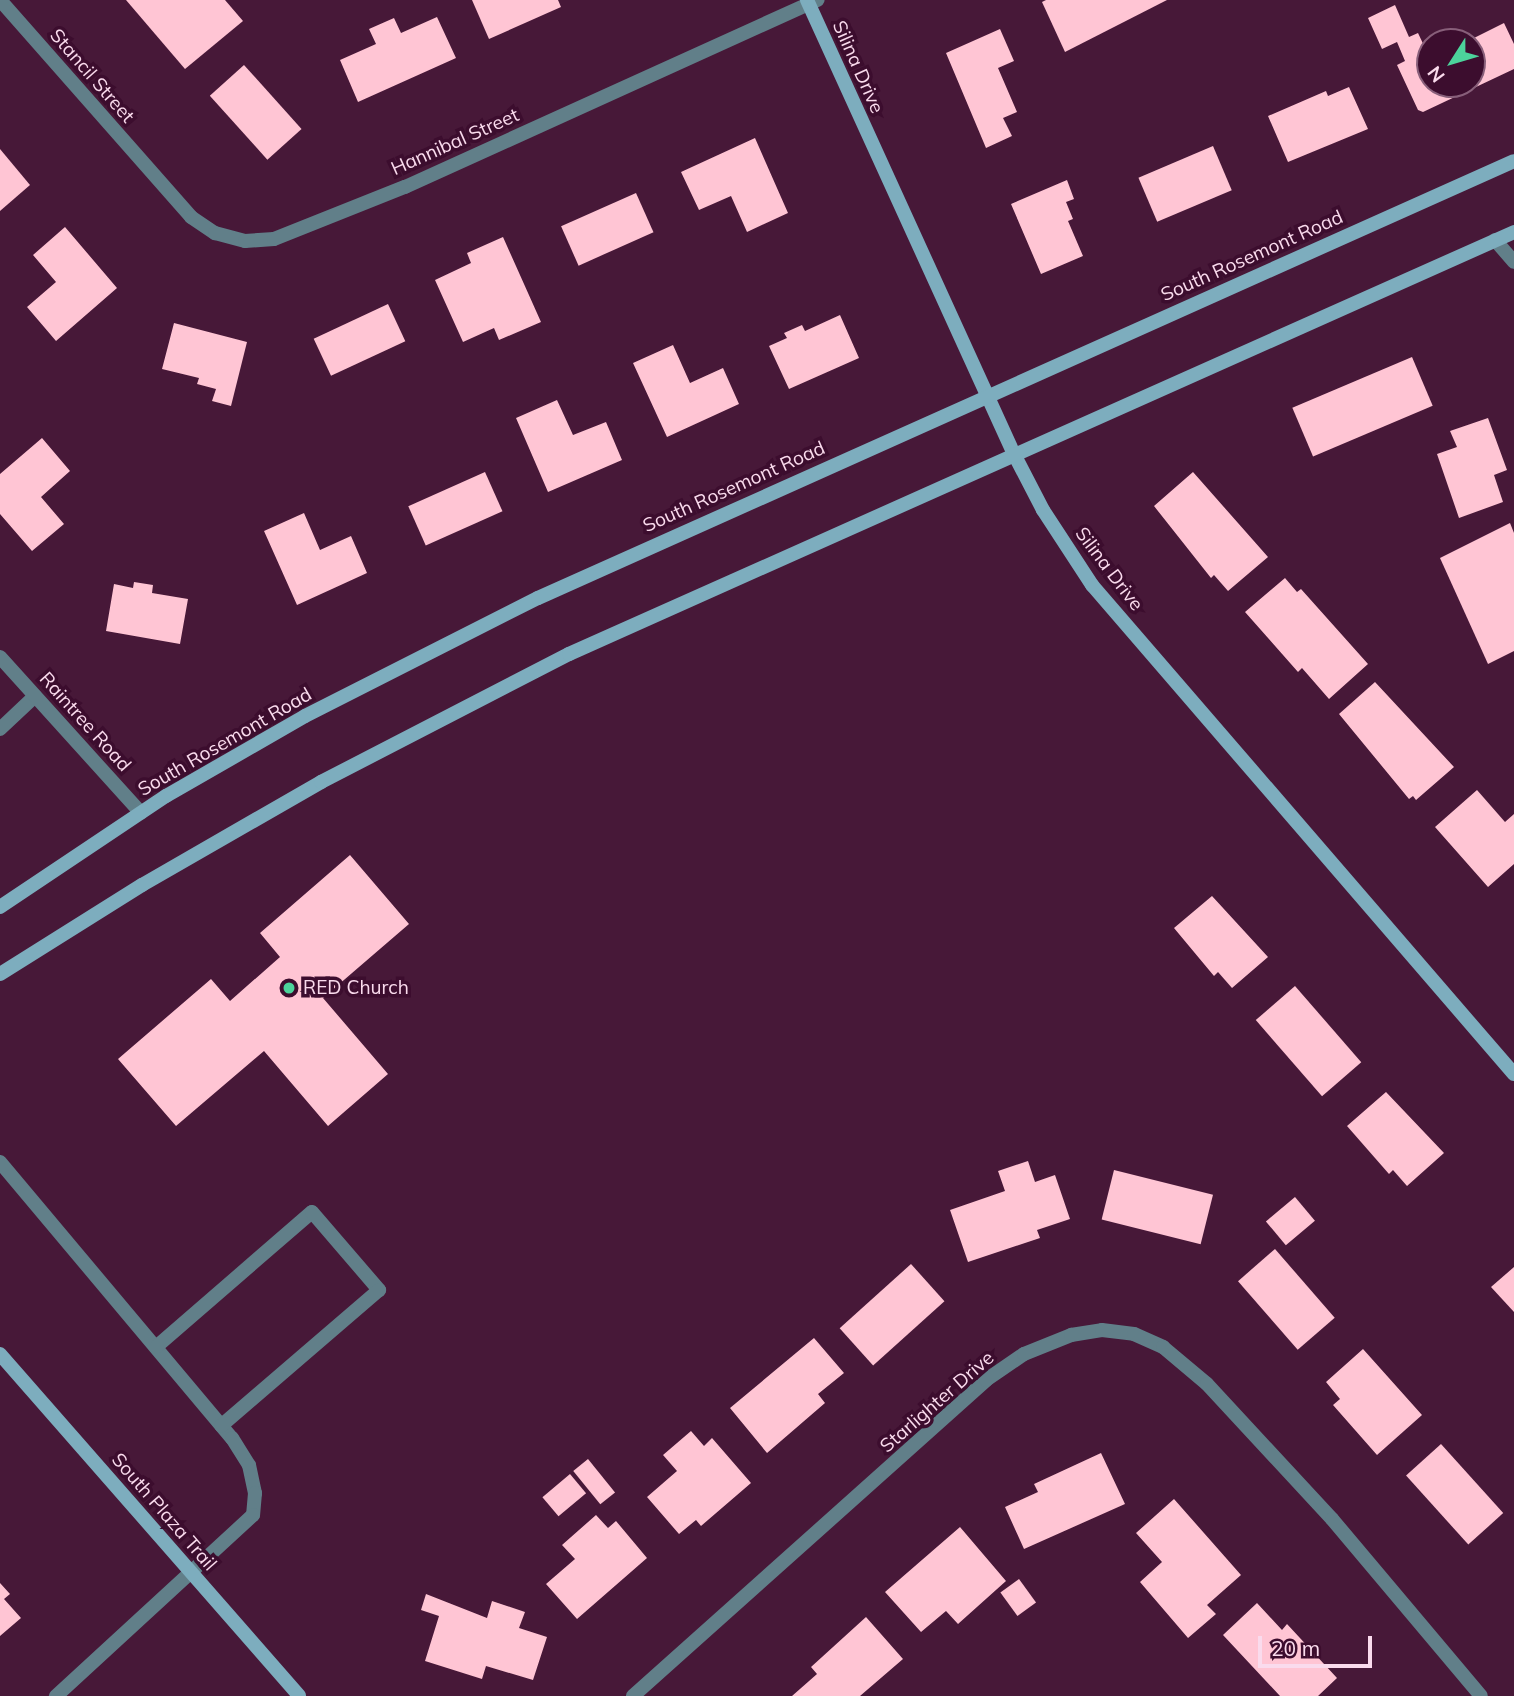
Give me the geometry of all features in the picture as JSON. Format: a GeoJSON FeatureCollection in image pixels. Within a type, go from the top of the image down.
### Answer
{"type":"FeatureCollection","features":[{"type":"Feature","properties":{"kind":"main road","name":"Silina Drive"},"geometry":{"type":"LineString","coordinates":[[811,1],[1014,454],[1043,510],[1092,585],[1514,1074]]}},
{"type":"Feature","properties":{"kind":"main road","name":"South Rosemont Road"},"geometry":{"type":"LineString","coordinates":[[0,907],[141,813],[305,716],[538,598],[1514,160]]}},
{"type":"Feature","properties":{"kind":"main road"},"geometry":{"type":"LineString","coordinates":[[0,974],[142,885],[321,782],[557,660],[1514,232]]}},
{"type":"Feature","properties":{"kind":"main road","name":"South Plaza Trail"},"geometry":{"type":"LineString","coordinates":[[0,1354],[299,1696]]}},
{"type":"Feature","properties":{"kind":"street","name":"Stancil Street"},"geometry":{"type":"LineString","coordinates":[[0,0],[128,146]]}},
{"type":"Feature","properties":{"kind":"street","name":"Hannibal Street"},"geometry":{"type":"LineString","coordinates":[[128,146],[191,217],[215,233],[245,241],[274,239],[405,187],[811,1]]}},
{"type":"Feature","properties":{"kind":"street"},"geometry":{"type":"LineString","coordinates":[[1495,240],[1514,262]]}},
{"type":"Feature","properties":{"kind":"street","name":"Raintree Road"},"geometry":{"type":"LineString","coordinates":[[0,657],[141,813]]}},
{"type":"Feature","properties":{"kind":"street"},"geometry":{"type":"LineString","coordinates":[[0,729],[35,696]]}},
{"type":"Feature","properties":{"kind":"street"},"geometry":{"type":"LineString","coordinates":[[0,1162],[221,1426],[249,1465],[255,1493],[253,1515],[55,1696]]}},
{"type":"Feature","properties":{"kind":"street"},"geometry":{"type":"LineString","coordinates":[[156,1348],[312,1212],[379,1290],[221,1426]]}},
{"type":"Feature","properties":{"kind":"street","name":"Starlighter Drive"},"geometry":{"type":"LineString","coordinates":[[633,1696],[986,1380],[1024,1354],[1071,1335],[1102,1330],[1134,1334],[1163,1347],[1208,1384],[1332,1519],[1481,1696]]}},
{"type":"Feature","properties":{"kind":"building"},"geometry":{"type":"Polygon","coordinates":[[[126,0],[225,0],[243,21],[185,69],[126,0]]]}},
{"type":"Feature","properties":{"kind":"building"},"geometry":{"type":"Polygon","coordinates":[[[472,0],[558,0],[561,7],[489,39],[472,0]]]}},
{"type":"Feature","properties":{"kind":"building"},"geometry":{"type":"Polygon","coordinates":[[[1046,0],[1167,0],[1065,52],[1042,2],[1046,0]]]}},
{"type":"Feature","properties":{"kind":"building"},"geometry":{"type":"Polygon","coordinates":[[[1395,5],[1409,37],[1416,34],[1416,98],[1453,98],[1423,112],[1418,110],[1397,65],[1405,61],[1397,42],[1382,49],[1368,18],[1395,5]]]}},
{"type":"Feature","properties":{"kind":"building"},"geometry":{"type":"Polygon","coordinates":[[[437,17],[456,58],[358,102],[340,60],[376,44],[369,29],[394,18],[401,33],[437,17]]]}},
{"type":"Feature","properties":{"kind":"building"},"geometry":{"type":"Polygon","coordinates":[[[1504,23],[1514,44],[1514,69],[1486,82],[1486,32],[1504,23]]]}},
{"type":"Feature","properties":{"kind":"building"},"geometry":{"type":"Polygon","coordinates":[[[1000,29],[1014,61],[998,68],[1017,112],[1003,118],[1012,136],[986,148],[946,53],[1000,29]]]}},
{"type":"Feature","properties":{"kind":"building"},"geometry":{"type":"Polygon","coordinates":[[[244,65],[302,129],[267,160],[210,96],[244,65]]]}},
{"type":"Feature","properties":{"kind":"building"},"geometry":{"type":"Polygon","coordinates":[[[1349,87],[1368,129],[1288,162],[1268,116],[1326,91],[1328,96],[1349,87]]]}},
{"type":"Feature","properties":{"kind":"building"},"geometry":{"type":"Polygon","coordinates":[[[755,138],[788,213],[747,232],[731,196],[699,210],[681,172],[755,138]]]}},
{"type":"Feature","properties":{"kind":"building"},"geometry":{"type":"Polygon","coordinates":[[[1213,146],[1232,190],[1157,222],[1138,178],[1213,146]]]}},
{"type":"Feature","properties":{"kind":"building"},"geometry":{"type":"Polygon","coordinates":[[[0,149],[30,185],[0,211],[0,149]]]}},
{"type":"Feature","properties":{"kind":"building"},"geometry":{"type":"Polygon","coordinates":[[[1067,180],[1074,199],[1066,202],[1073,219],[1068,221],[1083,256],[1041,274],[1011,204],[1067,180]]]}},
{"type":"Feature","properties":{"kind":"building"},"geometry":{"type":"Polygon","coordinates":[[[636,193],[653,232],[579,266],[561,226],[636,193]]]}},
{"type":"Feature","properties":{"kind":"building"},"geometry":{"type":"Polygon","coordinates":[[[65,227],[117,288],[56,341],[27,307],[56,282],[33,255],[65,227]]]}},
{"type":"Feature","properties":{"kind":"building"},"geometry":{"type":"Polygon","coordinates":[[[503,237],[541,322],[499,340],[494,328],[463,342],[435,280],[471,263],[467,253],[503,237]]]}},
{"type":"Feature","properties":{"kind":"building"},"geometry":{"type":"Polygon","coordinates":[[[388,304],[405,341],[331,376],[314,339],[388,304]]]}},
{"type":"Feature","properties":{"kind":"building"},"geometry":{"type":"Polygon","coordinates":[[[840,315],[859,358],[789,389],[769,346],[787,338],[784,333],[802,325],[805,331],[840,315]]]}},
{"type":"Feature","properties":{"kind":"building"},"geometry":{"type":"Polygon","coordinates":[[[174,323],[247,342],[231,406],[212,401],[216,389],[197,384],[199,378],[162,369],[174,323]]]}},
{"type":"Feature","properties":{"kind":"building"},"geometry":{"type":"Polygon","coordinates":[[[673,345],[690,383],[723,368],[739,404],[667,437],[633,363],[673,345]]]}},
{"type":"Feature","properties":{"kind":"building"},"geometry":{"type":"Polygon","coordinates":[[[1412,357],[1433,406],[1313,457],[1292,408],[1412,357]]]}},
{"type":"Feature","properties":{"kind":"building"},"geometry":{"type":"Polygon","coordinates":[[[557,400],[573,435],[606,422],[622,460],[548,492],[516,418],[557,400]]]}},
{"type":"Feature","properties":{"kind":"building"},"geometry":{"type":"Polygon","coordinates":[[[1488,418],[1507,470],[1494,475],[1503,502],[1459,518],[1437,454],[1457,447],[1450,431],[1488,418]]]}},
{"type":"Feature","properties":{"kind":"building"},"geometry":{"type":"Polygon","coordinates":[[[42,438],[70,471],[41,497],[64,524],[32,551],[0,514],[0,474],[42,438]]]}},
{"type":"Feature","properties":{"kind":"building"},"geometry":{"type":"Polygon","coordinates":[[[485,472],[502,511],[426,545],[408,506],[485,472]]]}},
{"type":"Feature","properties":{"kind":"building"},"geometry":{"type":"Polygon","coordinates":[[[1193,472],[1268,557],[1228,591],[1214,575],[1211,578],[1154,506],[1193,472]]]}},
{"type":"Feature","properties":{"kind":"building"},"geometry":{"type":"Polygon","coordinates":[[[304,513],[320,550],[351,536],[367,573],[297,605],[264,531],[304,513]]]}},
{"type":"Feature","properties":{"kind":"building"},"geometry":{"type":"Polygon","coordinates":[[[1510,523],[1514,533],[1514,651],[1488,664],[1440,558],[1510,523]]]}},
{"type":"Feature","properties":{"kind":"building"},"geometry":{"type":"Polygon","coordinates":[[[1285,578],[1297,592],[1301,589],[1368,664],[1329,699],[1302,668],[1298,672],[1245,612],[1285,578]]]}},
{"type":"Feature","properties":{"kind":"building"},"geometry":{"type":"Polygon","coordinates":[[[134,582],[153,585],[152,593],[188,599],[180,644],[106,631],[114,584],[133,588],[134,582]]]}},
{"type":"Feature","properties":{"kind":"building"},"geometry":{"type":"Polygon","coordinates":[[[1375,682],[1454,767],[1416,800],[1413,796],[1409,799],[1339,714],[1375,682]]]}},
{"type":"Feature","properties":{"kind":"building"},"geometry":{"type":"Polygon","coordinates":[[[1477,790],[1505,822],[1514,814],[1514,864],[1488,887],[1435,827],[1477,790]]]}},
{"type":"Feature","properties":{"kind":"building","name":"RED Church"},"geometry":{"type":"Polygon","coordinates":[[[350,855],[409,924],[323,998],[388,1074],[328,1126],[264,1051],[176,1126],[118,1059],[211,979],[230,1001],[280,957],[260,933],[350,855]]]}},
{"type":"Feature","properties":{"kind":"building"},"geometry":{"type":"Polygon","coordinates":[[[1212,896],[1268,957],[1232,988],[1218,972],[1214,976],[1174,928],[1212,896]]]}},
{"type":"Feature","properties":{"kind":"building"},"geometry":{"type":"Polygon","coordinates":[[[1295,986],[1361,1062],[1322,1096],[1256,1020],[1295,986]]]}},
{"type":"Feature","properties":{"kind":"building"},"geometry":{"type":"Polygon","coordinates":[[[1386,1092],[1444,1153],[1407,1186],[1393,1170],[1389,1174],[1347,1126],[1386,1092]]]}},
{"type":"Feature","properties":{"kind":"building"},"geometry":{"type":"Polygon","coordinates":[[[1028,1161],[1035,1182],[1055,1175],[1070,1219],[1037,1230],[1040,1238],[968,1262],[950,1210],[1005,1191],[998,1171],[1028,1161]]]}},
{"type":"Feature","properties":{"kind":"building"},"geometry":{"type":"Polygon","coordinates":[[[1114,1170],[1213,1195],[1201,1244],[1102,1219],[1114,1170]]]}},
{"type":"Feature","properties":{"kind":"building"},"geometry":{"type":"Polygon","coordinates":[[[1295,1197],[1315,1221],[1286,1245],[1266,1221],[1295,1197]]]}},
{"type":"Feature","properties":{"kind":"building"},"geometry":{"type":"Polygon","coordinates":[[[1275,1249],[1335,1318],[1298,1350],[1238,1281],[1275,1249]]]}},
{"type":"Feature","properties":{"kind":"building"},"geometry":{"type":"Polygon","coordinates":[[[911,1264],[944,1301],[873,1365],[840,1328],[911,1264]]]}},
{"type":"Feature","properties":{"kind":"building"},"geometry":{"type":"Polygon","coordinates":[[[1514,1267],[1514,1312],[1491,1287],[1514,1267]]]}},
{"type":"Feature","properties":{"kind":"building"},"geometry":{"type":"Polygon","coordinates":[[[814,1338],[844,1373],[818,1394],[825,1403],[767,1453],[730,1408],[814,1338]]]}},
{"type":"Feature","properties":{"kind":"building"},"geometry":{"type":"Polygon","coordinates":[[[1363,1349],[1422,1415],[1377,1455],[1333,1405],[1340,1399],[1326,1382],[1363,1349]]]}},
{"type":"Feature","properties":{"kind":"building"},"geometry":{"type":"Polygon","coordinates":[[[691,1431],[704,1446],[712,1438],[751,1483],[701,1526],[696,1520],[679,1534],[647,1497],[677,1471],[663,1455],[691,1431]]]}},
{"type":"Feature","properties":{"kind":"building"},"geometry":{"type":"Polygon","coordinates":[[[1441,1444],[1503,1513],[1468,1545],[1406,1475],[1441,1444]]]}},
{"type":"Feature","properties":{"kind":"building"},"geometry":{"type":"Polygon","coordinates":[[[1101,1453],[1125,1504],[1024,1549],[1005,1507],[1038,1492],[1034,1484],[1101,1453]]]}},
{"type":"Feature","properties":{"kind":"building"},"geometry":{"type":"Polygon","coordinates":[[[588,1459],[615,1492],[600,1504],[573,1471],[588,1459]]]}},
{"type":"Feature","properties":{"kind":"building"},"geometry":{"type":"Polygon","coordinates":[[[570,1474],[586,1493],[558,1516],[542,1497],[570,1474]]]}},
{"type":"Feature","properties":{"kind":"building"},"geometry":{"type":"Polygon","coordinates":[[[1174,1499],[1241,1575],[1207,1605],[1216,1614],[1188,1638],[1140,1582],[1162,1562],[1136,1533],[1174,1499]]]}},
{"type":"Feature","properties":{"kind":"building"},"geometry":{"type":"Polygon","coordinates":[[[596,1515],[608,1528],[616,1521],[647,1558],[577,1619],[546,1584],[575,1559],[562,1545],[596,1515]]]}},
{"type":"Feature","properties":{"kind":"building"},"geometry":{"type":"Polygon","coordinates":[[[960,1527],[1006,1581],[958,1624],[946,1611],[921,1632],[885,1592],[960,1527]]]}},
{"type":"Feature","properties":{"kind":"building"},"geometry":{"type":"Polygon","coordinates":[[[1019,1579],[1036,1602],[1017,1616],[1000,1593],[1019,1579]]]}},
{"type":"Feature","properties":{"kind":"building"},"geometry":{"type":"Polygon","coordinates":[[[0,1583],[10,1594],[4,1599],[21,1618],[0,1636],[0,1583]]]}},
{"type":"Feature","properties":{"kind":"building"},"geometry":{"type":"Polygon","coordinates":[[[426,1594],[487,1618],[492,1601],[525,1612],[519,1628],[547,1637],[533,1680],[486,1666],[482,1679],[425,1661],[439,1616],[421,1610],[426,1594]]]}},
{"type":"Feature","properties":{"kind":"building"},"geometry":{"type":"Polygon","coordinates":[[[1257,1603],[1282,1630],[1287,1624],[1337,1678],[1318,1696],[1280,1696],[1223,1635],[1257,1603]]]}},
{"type":"Feature","properties":{"kind":"building"},"geometry":{"type":"Polygon","coordinates":[[[866,1617],[903,1659],[860,1696],[792,1696],[817,1674],[811,1667],[866,1617]]]}},
{"type":"Feature","properties":{"kind":"place","name":"RED Church"},"geometry":{"type":"Point","coordinates":[289,988]}}]}
